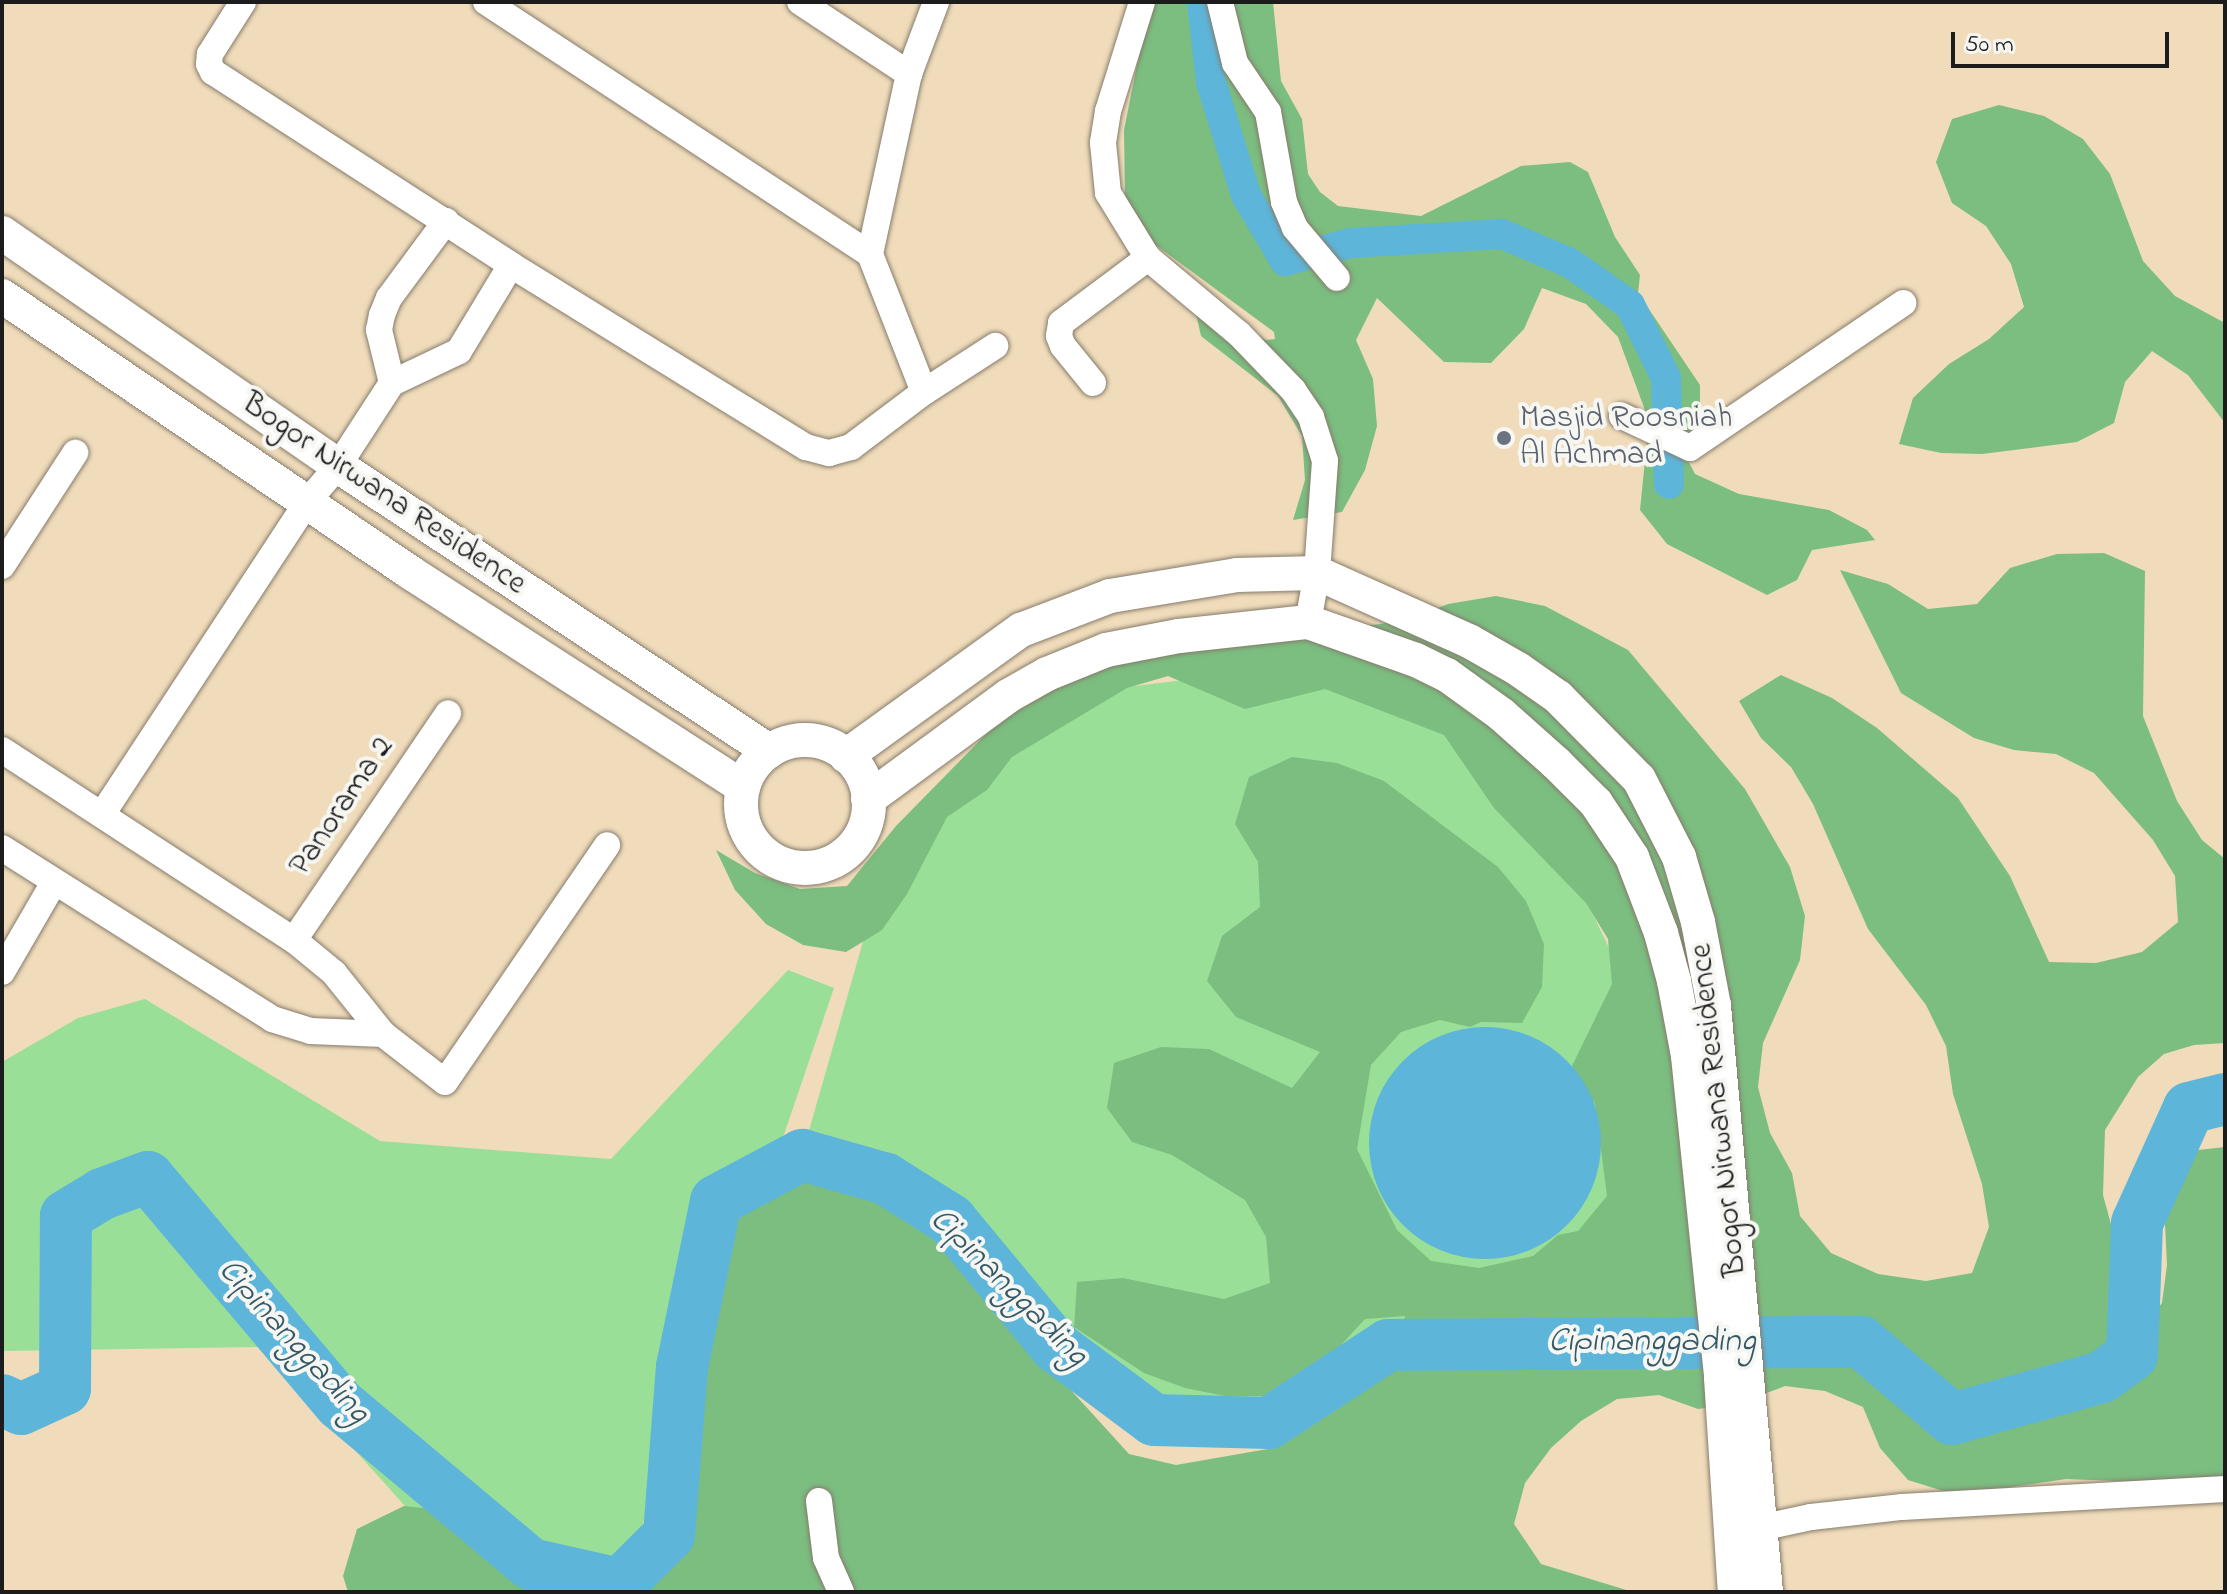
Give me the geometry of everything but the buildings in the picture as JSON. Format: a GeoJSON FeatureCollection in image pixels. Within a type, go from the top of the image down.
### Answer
{"type":"FeatureCollection","features":[{"type":"Feature","properties":{"kind":"street"},"geometry":{"type":"LineString","coordinates":[[243,2],[210,54],[209,64],[213,72],[511,265],[806,447],[829,453],[851,447],[924,392],[995,346]]}},
{"type":"Feature","properties":{"kind":"street"},"geometry":{"type":"LineString","coordinates":[[486,2],[870,254]]}},
{"type":"Feature","properties":{"kind":"street"},"geometry":{"type":"LineString","coordinates":[[800,2],[909,74]]}},
{"type":"Feature","properties":{"kind":"street"},"geometry":{"type":"LineString","coordinates":[[924,392],[870,254],[909,74],[936,2]]}},
{"type":"Feature","properties":{"kind":"street"},"geometry":{"type":"LineString","coordinates":[[1142,2],[1108,111],[1103,143],[1108,193],[1148,258],[1258,353],[1293,390],[1311,417],[1325,461],[1317,573],[1308,622]]}},
{"type":"Feature","properties":{"kind":"street"},"geometry":{"type":"LineString","coordinates":[[1220,2],[1235,63],[1268,112],[1284,202],[1295,228],[1337,278]]}},
{"type":"Feature","properties":{"kind":"street"},"geometry":{"type":"LineString","coordinates":[[392,383],[379,330],[382,315],[389,298],[446,221]]}},
{"type":"Feature","properties":{"kind":"street","name":"Bogor Nirwana Residence"},"geometry":{"type":"LineString","coordinates":[[2,233],[338,466],[769,751]]}},
{"type":"Feature","properties":{"kind":"street"},"geometry":{"type":"LineString","coordinates":[[1093,383],[1063,346],[1059,336],[1061,323],[1148,258]]}},
{"type":"Feature","properties":{"kind":"street"},"geometry":{"type":"LineString","coordinates":[[103,813],[307,502],[338,466],[392,383],[459,351],[511,265]]}},
{"type":"Feature","properties":{"kind":"street","name":"Bogor Nirwana Residence"},"geometry":{"type":"LineString","coordinates":[[2,296],[307,502],[743,787]]}},
{"type":"Feature","properties":{"kind":"street"},"geometry":{"type":"LineString","coordinates":[[1622,416],[1652,433],[1690,448],[1903,303]]}},
{"type":"Feature","properties":{"kind":"street"},"geometry":{"type":"LineString","coordinates":[[2,566],[75,453]]}},
{"type":"Feature","properties":{"kind":"street","name":"Bogor Nirwana Residence"},"geometry":{"type":"LineString","coordinates":[[846,756],[1021,630],[1066,611],[1156,587],[1237,575],[1317,573],[1427,620],[1518,669],[1558,697],[1639,779],[1679,857],[1701,936],[1714,1006],[1728,1307]]}},
{"type":"Feature","properties":{"kind":"street","name":"Bogor Nirwana Residence"},"geometry":{"type":"LineString","coordinates":[[868,799],[1008,696],[1062,668],[1106,650],[1179,636],[1308,622],[1416,660],[1458,683],[1501,714],[1596,803],[1632,857],[1661,933],[1688,1056],[1728,1307]]}},
{"type":"Feature","properties":{"kind":"street","name":"Panorama 2"},"geometry":{"type":"LineString","coordinates":[[294,940],[448,713]]}},
{"type":"Feature","properties":{"kind":"street"},"geometry":{"type":"LineString","coordinates":[[803,740],[821,742],[846,756],[860,772],[868,799],[867,819],[859,838],[846,854],[828,864],[809,868],[788,866],[770,859],[755,845],[745,827],[741,808],[743,787],[757,761],[769,751],[785,743],[803,740]]}},
{"type":"Feature","properties":{"kind":"street"},"geometry":{"type":"LineString","coordinates":[[2,750],[294,940],[334,973],[383,1034],[445,1082],[607,845]]}},
{"type":"Feature","properties":{"kind":"street"},"geometry":{"type":"LineString","coordinates":[[2,848],[53,884],[272,1019],[311,1031],[383,1034]]}},
{"type":"Feature","properties":{"kind":"street"},"geometry":{"type":"LineString","coordinates":[[2,972],[53,884]]}},
{"type":"Feature","properties":{"kind":"street"},"geometry":{"type":"LineString","coordinates":[[1728,1307],[1734,1376],[1735,1592]]}},
{"type":"Feature","properties":{"kind":"street"},"geometry":{"type":"LineString","coordinates":[[1734,1376],[1760,1528],[1766,1592]]}},
{"type":"Feature","properties":{"kind":"street"},"geometry":{"type":"LineString","coordinates":[[1760,1528],[1811,1517],[1902,1507],[2225,1489]]}},
{"type":"Feature","properties":{"kind":"street"},"geometry":{"type":"LineString","coordinates":[[819,1501],[826,1558],[841,1592]]}},
{"type":"Feature","properties":{"kind":"green space"},"geometry":{"type":"Polygon","coordinates":[[[1156,2],[1273,2],[1281,81],[1302,119],[1308,174],[1320,192],[1338,206],[1421,216],[1521,166],[1570,162],[1588,172],[1615,237],[1640,275],[1638,293],[1700,385],[1700,407],[1684,453],[1695,474],[1739,494],[1829,510],[1867,530],[1875,540],[1812,550],[1797,580],[1767,595],[1667,544],[1640,510],[1649,421],[1618,337],[1586,304],[1542,288],[1524,329],[1491,363],[1444,362],[1377,298],[1356,340],[1373,379],[1377,426],[1365,470],[1342,512],[1293,520],[1305,480],[1302,436],[1278,396],[1201,336],[1196,314],[1203,307],[1266,340],[1275,339],[1274,332],[1153,243],[1125,200],[1124,130],[1142,40],[1156,2]]]}},
{"type":"Feature","properties":{"kind":"green space"},"geometry":{"type":"Polygon","coordinates":[[[1999,105],[2044,116],[2083,139],[2110,174],[2143,261],[2175,296],[2225,323],[2225,423],[2188,375],[2152,351],[2125,382],[2114,423],[2077,442],[1982,454],[1941,453],[1899,444],[1913,398],[1949,364],[1989,339],[2024,307],[2011,264],[1986,226],[1952,203],[1936,162],[1952,119],[1999,105]]]}},
{"type":"Feature","properties":{"kind":"green space"},"geometry":{"type":"Polygon","coordinates":[[[2104,553],[2145,571],[2143,716],[2177,801],[2202,840],[2225,859],[2225,1043],[2194,1045],[2164,1054],[2138,1077],[2105,1130],[2103,1195],[2112,1228],[2119,1291],[2110,1319],[2140,1330],[2162,1303],[2167,1265],[2164,1203],[2173,1170],[2198,1150],[2225,1147],[2225,1478],[2169,1483],[2066,1479],[1956,1495],[1908,1480],[1880,1448],[1863,1407],[1825,1391],[1785,1386],[1740,1403],[1698,1409],[1659,1395],[1617,1399],[1581,1421],[1551,1448],[1525,1483],[1514,1524],[1541,1564],[1633,1592],[348,1592],[343,1576],[357,1529],[404,1506],[452,1511],[531,1564],[574,1578],[620,1584],[661,1563],[675,1516],[685,1321],[728,1235],[754,1197],[836,1173],[886,1179],[929,1200],[963,1231],[1039,1355],[1129,1454],[1176,1465],[1274,1448],[1357,1395],[1395,1362],[1405,1316],[1365,1319],[1305,1384],[1266,1396],[1225,1396],[1185,1388],[1144,1373],[1074,1327],[1077,1282],[1123,1278],[1224,1299],[1270,1283],[1266,1237],[1245,1200],[1172,1155],[1132,1142],[1107,1108],[1114,1063],[1161,1047],[1209,1049],[1292,1088],[1320,1052],[1236,1017],[1207,981],[1222,936],[1260,907],[1258,862],[1235,824],[1249,777],[1292,757],[1337,763],[1384,781],[1498,867],[1526,901],[1544,944],[1542,987],[1522,1023],[1481,1022],[1470,1027],[1440,1020],[1401,1032],[1371,1065],[1357,1149],[1397,1230],[1431,1261],[1479,1268],[1533,1256],[1558,1235],[1578,1231],[1607,1196],[1595,1104],[1572,1066],[1612,984],[1608,939],[1586,903],[1494,808],[1444,735],[1325,689],[1245,709],[1168,676],[1127,688],[1012,757],[987,790],[947,817],[907,894],[882,930],[846,952],[803,945],[766,924],[735,890],[716,850],[755,873],[800,889],[847,886],[896,826],[997,723],[1061,685],[1112,664],[1188,648],[1404,621],[1448,604],[1496,596],[1545,606],[1628,650],[1745,789],[1790,867],[1805,916],[1800,960],[1763,1043],[1758,1087],[1770,1133],[1792,1173],[1800,1216],[1831,1253],[1878,1274],[1926,1281],[1972,1273],[1989,1227],[1982,1184],[1953,1094],[1946,1046],[1926,1005],[1868,929],[1813,804],[1791,767],[1761,738],[1739,701],[1781,675],[1832,698],[1877,728],[1958,798],[2010,876],[2049,962],[2096,963],[2142,952],[2178,922],[2175,876],[2153,840],[2094,773],[2056,754],[2014,750],[1974,738],[1901,693],[1840,570],[1888,584],[1928,609],[1977,604],[2010,568],[2057,554],[2104,553]]]}},
{"type":"Feature","properties":{"kind":"green space"},"geometry":{"type":"Polygon","coordinates":[[[1315,664],[1524,771],[1647,1027],[1652,1284],[1288,1410],[1121,1395],[963,1231],[802,1155],[896,826],[1102,690],[1315,664]]]}},
{"type":"Feature","properties":{"kind":"green space"},"geometry":{"type":"Polygon","coordinates":[[[788,970],[834,988],[678,1445],[612,1592],[531,1592],[476,1585],[262,1347],[2,1351],[2,1062],[78,1018],[145,999],[380,1141],[611,1159],[788,970]]]}},
{"type":"Feature","properties":{"kind":"water"},"geometry":{"type":"Polygon","coordinates":[[[1485,1027],[1529,1036],[1567,1061],[1592,1099],[1601,1143],[1592,1187],[1567,1225],[1529,1250],[1485,1259],[1441,1250],[1403,1225],[1378,1187],[1369,1143],[1378,1099],[1403,1061],[1441,1036],[1485,1027]]]}},
{"type":"Feature","properties":{"kind":"waterway"},"geometry":{"type":"LineString","coordinates":[[1202,2],[1211,82],[1246,195],[1285,261],[1350,243],[1502,234],[1570,263],[1630,305],[1666,378],[1669,484]]}},
{"type":"Feature","properties":{"kind":"waterway","name":"Cipinanggading"},"geometry":{"type":"LineString","coordinates":[[2,1400],[21,1409],[65,1389],[66,1216],[102,1194],[148,1177],[340,1404],[531,1564],[620,1584],[669,1535],[682,1367],[716,1201],[802,1155],[886,1179],[951,1220],[1056,1347],[1154,1420],[1269,1423],[1388,1345],[1861,1342],[1952,1419],[2102,1377],[2132,1355],[2137,1223],[2189,1108],[2225,1099]]}},
{"type":"Feature","properties":{"kind":"place","name":"Masjid Roosniah Al Achmad"},"geometry":{"type":"Point","coordinates":[1504,438]}}]}
